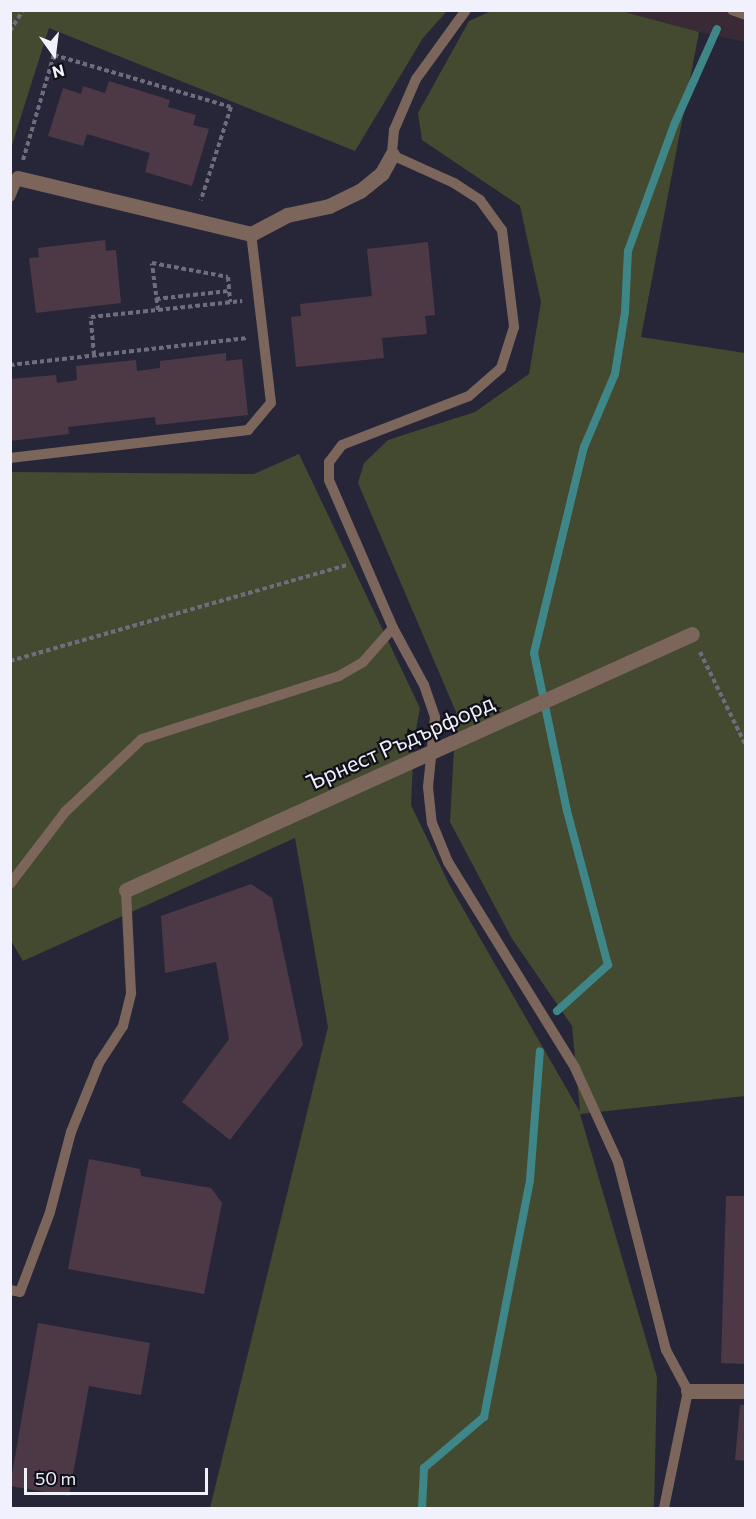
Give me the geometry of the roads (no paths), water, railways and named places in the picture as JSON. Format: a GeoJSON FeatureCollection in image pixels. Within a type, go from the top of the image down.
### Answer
{"type":"FeatureCollection","features":[{"type":"Feature","properties":{"kind":"street"},"geometry":{"type":"LineString","coordinates":[[18,178],[252,234],[287,215],[329,206],[360,191],[382,173],[392,155]]}},
{"type":"Feature","properties":{"kind":"street","name":"Ърнест Ръдърфорд"},"geometry":{"type":"LineString","coordinates":[[126,890],[692,634]]}},
{"type":"Feature","properties":{"kind":"street"},"geometry":{"type":"LineString","coordinates":[[688,1391],[746,1391]]}},
{"type":"Feature","properties":{"kind":"lane"},"geometry":{"type":"LineString","coordinates":[[466,10],[416,79],[394,130],[392,155],[454,183],[480,200],[502,230],[514,327],[501,368],[469,396],[342,445],[329,462],[329,480],[362,561],[393,628],[424,685],[435,717],[428,787],[432,823],[466,892],[575,1068],[618,1162],[666,1350],[688,1391],[664,1509]]}},
{"type":"Feature","properties":{"kind":"lane"},"geometry":{"type":"LineString","coordinates":[[732,10],[746,15]]}},
{"type":"Feature","properties":{"kind":"lane"},"geometry":{"type":"LineString","coordinates":[[10,197],[18,178]]}},
{"type":"Feature","properties":{"kind":"lane"},"geometry":{"type":"LineString","coordinates":[[10,458],[248,430],[271,403],[252,234]]}},
{"type":"Feature","properties":{"kind":"lane"},"geometry":{"type":"LineString","coordinates":[[10,884],[65,812],[142,739],[339,676],[363,662],[393,628]]}},
{"type":"Feature","properties":{"kind":"lane"},"geometry":{"type":"LineString","coordinates":[[15,1291],[51,1212],[71,1132],[99,1063],[123,1026],[131,993],[126,890]]}},
{"type":"Feature","properties":{"kind":"waterway"},"geometry":{"type":"LineString","coordinates":[[557,1011],[608,965],[567,811],[534,653],[584,447],[615,374],[625,312],[628,251],[674,125],[717,29]]}},
{"type":"Feature","properties":{"kind":"waterway"},"geometry":{"type":"LineString","coordinates":[[422,1508],[424,1468],[484,1417],[530,1180],[540,1051]]}}]}
